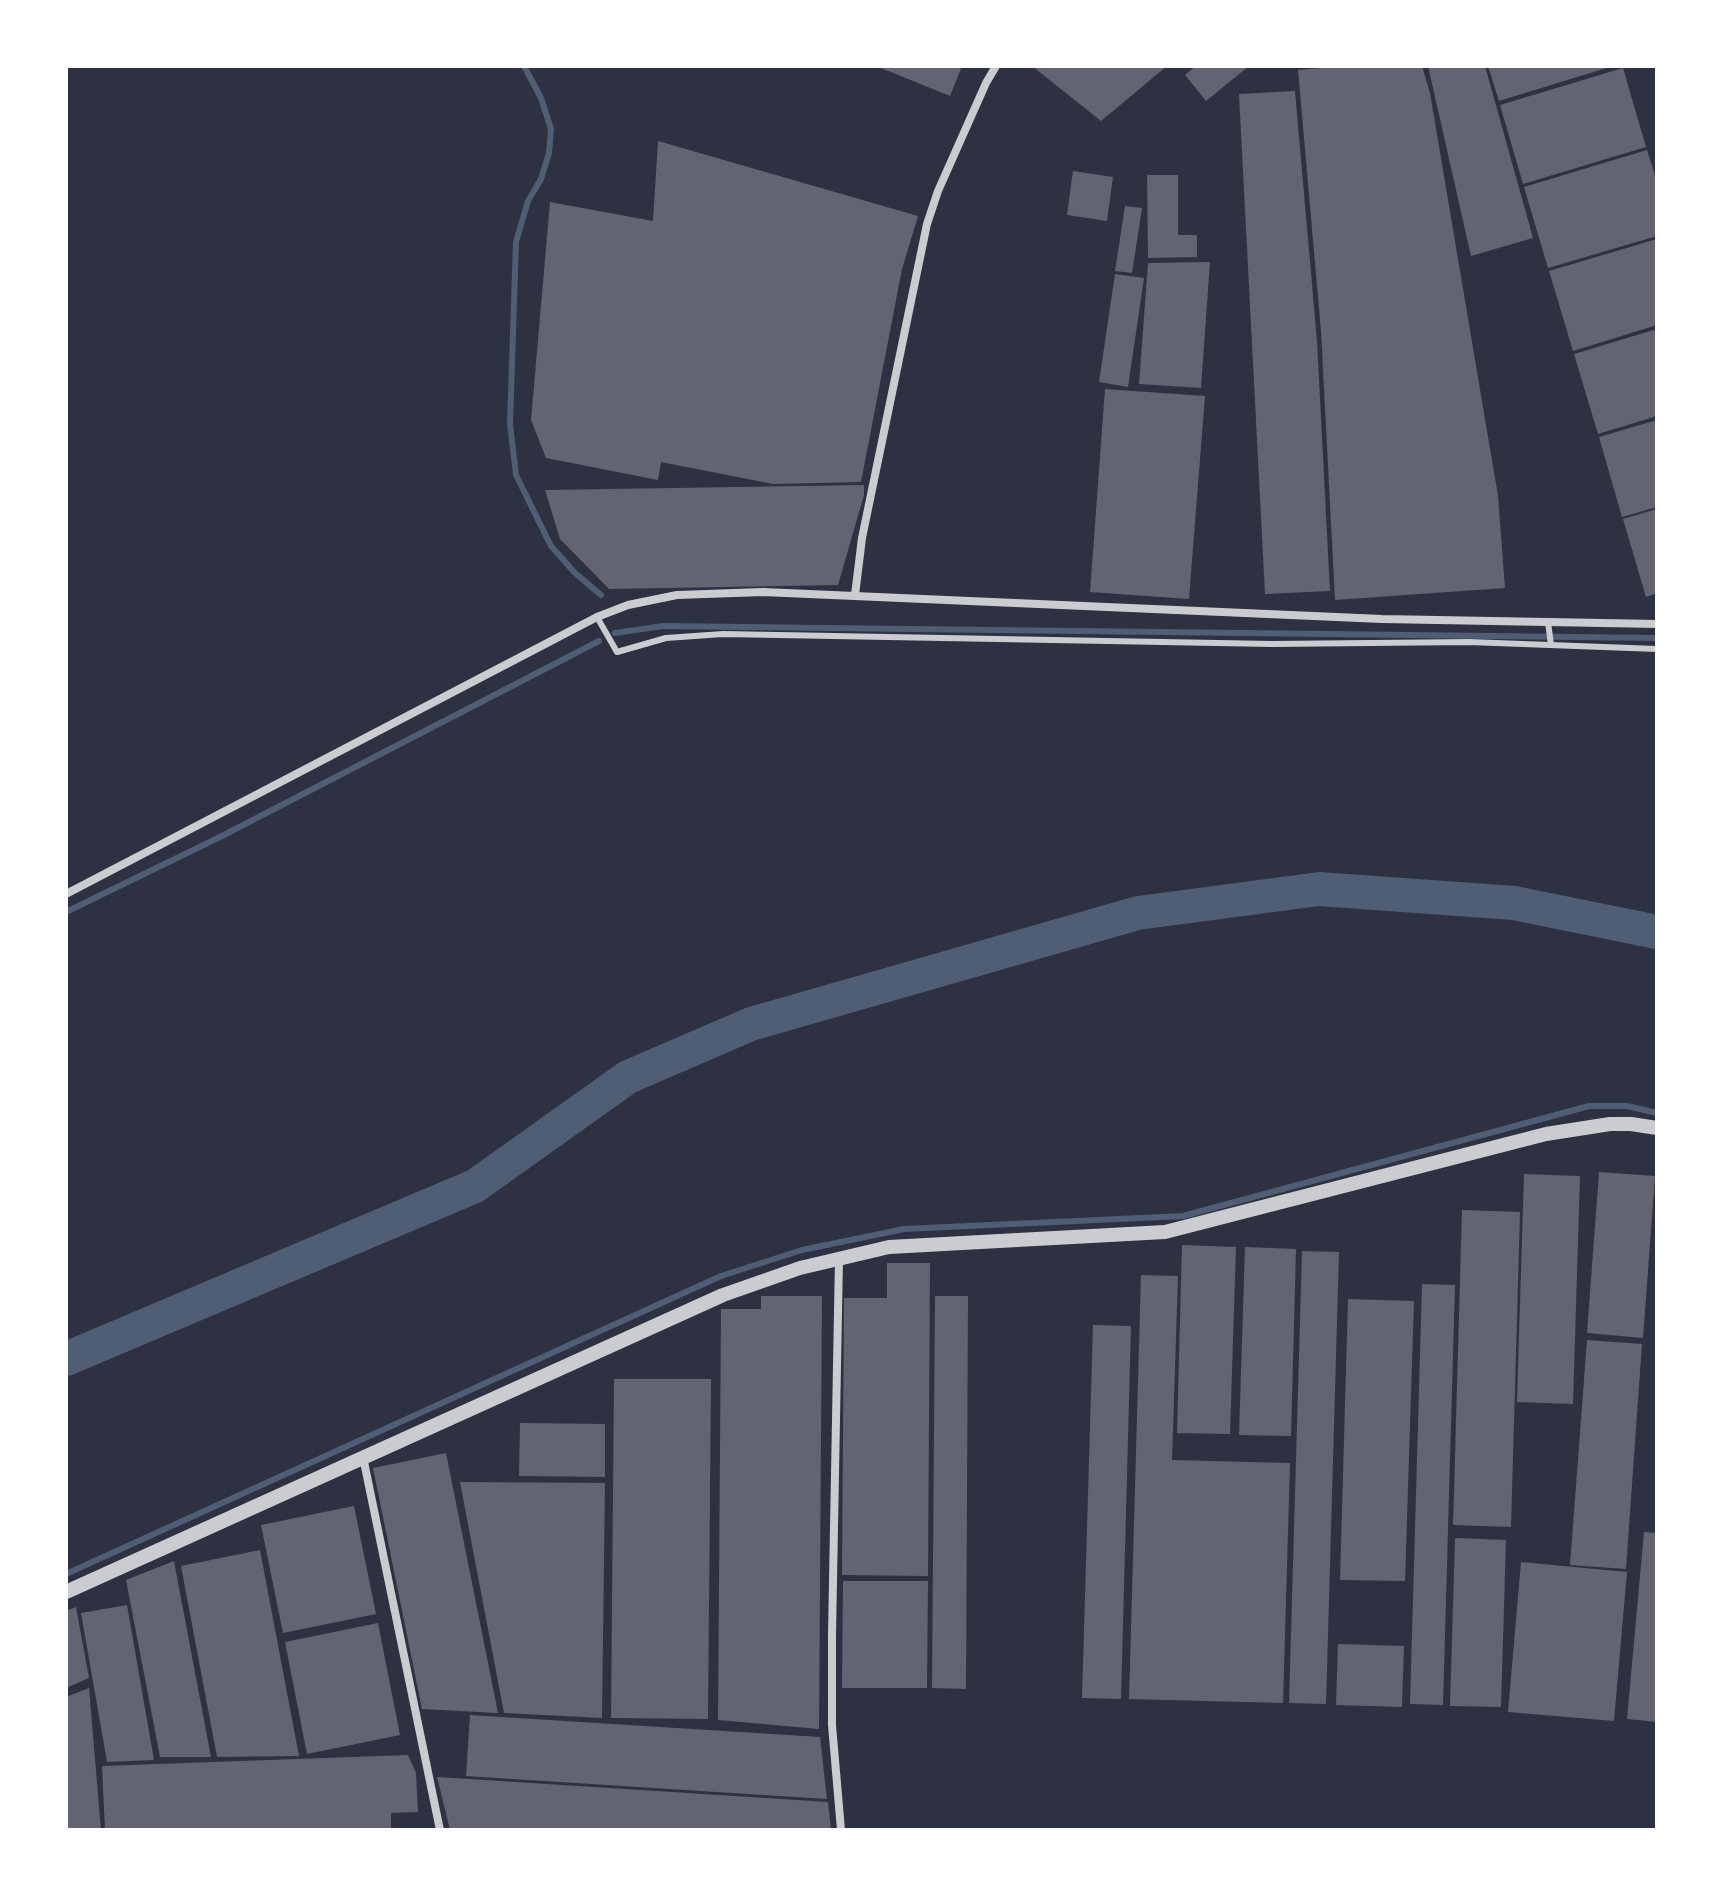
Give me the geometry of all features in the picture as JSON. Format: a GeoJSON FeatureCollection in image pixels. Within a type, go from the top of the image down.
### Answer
{"type":"FeatureCollection","features":[{"type":"Feature","properties":{"kind":"street"},"geometry":{"type":"LineString","coordinates":[[855,595],[862,538],[927,224],[938,191],[996,66]]}},
{"type":"Feature","properties":{"kind":"street"},"geometry":{"type":"LineString","coordinates":[[66,894],[597,617],[628,605],[677,595],[763,592],[1548,625],[1657,624]]}},
{"type":"Feature","properties":{"kind":"street"},"geometry":{"type":"LineString","coordinates":[[66,1592],[723,1295],[800,1268],[889,1247],[1165,1232],[1546,1134],[1610,1124],[1657,1128]]}},
{"type":"Feature","properties":{"kind":"street"},"geometry":{"type":"LineString","coordinates":[[839,1258],[832,1725],[841,1830]]}},
{"type":"Feature","properties":{"kind":"street"},"geometry":{"type":"LineString","coordinates":[[363,1457],[440,1830]]}},
{"type":"Feature","properties":{"kind":"lane"},"geometry":{"type":"LineString","coordinates":[[597,617],[617,652],[666,638],[723,634],[1272,644],[1550,643],[1657,649]]}},
{"type":"Feature","properties":{"kind":"lane"},"geometry":{"type":"LineString","coordinates":[[1548,625],[1550,643]]}},
{"type":"Feature","properties":{"kind":"building"},"geometry":{"type":"Polygon","coordinates":[[[876,66],[962,66],[950,96],[876,66]]]}},
{"type":"Feature","properties":{"kind":"building"},"geometry":{"type":"Polygon","coordinates":[[[1032,66],[1167,66],[1101,121],[1032,66]]]}},
{"type":"Feature","properties":{"kind":"building"},"geometry":{"type":"Polygon","coordinates":[[[1196,66],[1249,66],[1206,101],[1185,75],[1196,66]]]}},
{"type":"Feature","properties":{"kind":"building"},"geometry":{"type":"Polygon","coordinates":[[[1343,66],[1422,66],[1430,93],[1498,496],[1505,588],[1335,600],[1321,331],[1298,70],[1343,66]]]}},
{"type":"Feature","properties":{"kind":"building"},"geometry":{"type":"Polygon","coordinates":[[[1428,66],[1485,66],[1533,238],[1471,256],[1428,66]]]}},
{"type":"Feature","properties":{"kind":"building"},"geometry":{"type":"Polygon","coordinates":[[[1488,66],[1610,66],[1610,67],[1499,101],[1488,66]]]}},
{"type":"Feature","properties":{"kind":"building"},"geometry":{"type":"Polygon","coordinates":[[[1623,68],[1646,147],[1523,184],[1500,105],[1623,68]]]}},
{"type":"Feature","properties":{"kind":"building"},"geometry":{"type":"Polygon","coordinates":[[[1295,91],[1317,341],[1330,591],[1265,594],[1239,94],[1295,91]]]}},
{"type":"Feature","properties":{"kind":"building"},"geometry":{"type":"Polygon","coordinates":[[[658,141],[918,216],[902,269],[861,482],[773,484],[661,462],[658,480],[546,458],[531,420],[550,202],[653,221],[658,141]]]}},
{"type":"Feature","properties":{"kind":"building"},"geometry":{"type":"Polygon","coordinates":[[[1647,150],[1657,182],[1657,236],[1548,268],[1524,187],[1647,150]]]}},
{"type":"Feature","properties":{"kind":"building"},"geometry":{"type":"Polygon","coordinates":[[[1073,171],[1113,177],[1107,221],[1067,215],[1073,171]]]}},
{"type":"Feature","properties":{"kind":"building"},"geometry":{"type":"Polygon","coordinates":[[[1147,175],[1178,175],[1178,235],[1197,235],[1197,257],[1148,258],[1147,175]]]}},
{"type":"Feature","properties":{"kind":"building"},"geometry":{"type":"Polygon","coordinates":[[[1125,206],[1142,208],[1132,273],[1115,271],[1125,206]]]}},
{"type":"Feature","properties":{"kind":"building"},"geometry":{"type":"Polygon","coordinates":[[[1657,239],[1657,325],[1573,351],[1549,271],[1657,239]]]}},
{"type":"Feature","properties":{"kind":"building"},"geometry":{"type":"Polygon","coordinates":[[[1210,262],[1201,388],[1139,384],[1148,263],[1210,262]]]}},
{"type":"Feature","properties":{"kind":"building"},"geometry":{"type":"Polygon","coordinates":[[[1115,274],[1144,278],[1128,387],[1099,382],[1115,274]]]}},
{"type":"Feature","properties":{"kind":"building"},"geometry":{"type":"Polygon","coordinates":[[[1657,329],[1657,416],[1598,434],[1574,354],[1657,329]]]}},
{"type":"Feature","properties":{"kind":"building"},"geometry":{"type":"Polygon","coordinates":[[[1105,389],[1205,396],[1189,599],[1090,592],[1105,389]]]}},
{"type":"Feature","properties":{"kind":"building"},"geometry":{"type":"Polygon","coordinates":[[[1657,420],[1657,507],[1622,517],[1599,437],[1657,420]]]}},
{"type":"Feature","properties":{"kind":"building"},"geometry":{"type":"Polygon","coordinates":[[[864,485],[864,495],[838,585],[609,589],[560,539],[545,490],[864,485]]]}},
{"type":"Feature","properties":{"kind":"building"},"geometry":{"type":"Polygon","coordinates":[[[1657,509],[1657,593],[1646,597],[1623,519],[1657,509]]]}},
{"type":"Feature","properties":{"kind":"building"},"geometry":{"type":"Polygon","coordinates":[[[1599,1172],[1655,1176],[1643,1338],[1587,1333],[1599,1172]]]}},
{"type":"Feature","properties":{"kind":"building"},"geometry":{"type":"Polygon","coordinates":[[[1524,1174],[1580,1176],[1573,1404],[1517,1402],[1524,1174]]]}},
{"type":"Feature","properties":{"kind":"building"},"geometry":{"type":"Polygon","coordinates":[[[1462,1210],[1520,1212],[1511,1527],[1453,1525],[1462,1210]]]}},
{"type":"Feature","properties":{"kind":"building"},"geometry":{"type":"Polygon","coordinates":[[[1182,1245],[1236,1247],[1230,1434],[1177,1433],[1182,1245]]]}},
{"type":"Feature","properties":{"kind":"building"},"geometry":{"type":"Polygon","coordinates":[[[1245,1247],[1296,1249],[1291,1436],[1239,1435],[1245,1247]]]}},
{"type":"Feature","properties":{"kind":"building"},"geometry":{"type":"Polygon","coordinates":[[[1302,1251],[1339,1252],[1326,1704],[1289,1703],[1302,1251]]]}},
{"type":"Feature","properties":{"kind":"building"},"geometry":{"type":"Polygon","coordinates":[[[887,1263],[930,1263],[928,1576],[842,1575],[844,1298],[887,1298],[887,1263]]]}},
{"type":"Feature","properties":{"kind":"building"},"geometry":{"type":"Polygon","coordinates":[[[1141,1275],[1178,1276],[1172,1460],[1290,1463],[1283,1703],[1129,1699],[1141,1275]]]}},
{"type":"Feature","properties":{"kind":"building"},"geometry":{"type":"Polygon","coordinates":[[[1422,1284],[1455,1285],[1443,1705],[1410,1704],[1422,1284]]]}},
{"type":"Feature","properties":{"kind":"building"},"geometry":{"type":"Polygon","coordinates":[[[761,1296],[822,1296],[819,1729],[718,1720],[721,1309],[761,1309],[761,1296]]]}},
{"type":"Feature","properties":{"kind":"building"},"geometry":{"type":"Polygon","coordinates":[[[935,1296],[968,1296],[966,1689],[932,1688],[935,1296]]]}},
{"type":"Feature","properties":{"kind":"building"},"geometry":{"type":"Polygon","coordinates":[[[1348,1299],[1414,1301],[1405,1581],[1340,1580],[1348,1299]]]}},
{"type":"Feature","properties":{"kind":"building"},"geometry":{"type":"Polygon","coordinates":[[[1093,1325],[1131,1326],[1121,1699],[1082,1698],[1093,1325]]]}},
{"type":"Feature","properties":{"kind":"building"},"geometry":{"type":"Polygon","coordinates":[[[1587,1340],[1642,1344],[1626,1569],[1570,1565],[1587,1340]]]}},
{"type":"Feature","properties":{"kind":"building"},"geometry":{"type":"Polygon","coordinates":[[[614,1379],[711,1379],[708,1719],[611,1718],[614,1379]]]}},
{"type":"Feature","properties":{"kind":"building"},"geometry":{"type":"Polygon","coordinates":[[[520,1423],[605,1424],[605,1477],[519,1476],[520,1423]]]}},
{"type":"Feature","properties":{"kind":"building"},"geometry":{"type":"Polygon","coordinates":[[[446,1453],[498,1713],[422,1709],[373,1468],[446,1453]]]}},
{"type":"Feature","properties":{"kind":"building"},"geometry":{"type":"Polygon","coordinates":[[[460,1482],[605,1483],[602,1718],[504,1713],[460,1482]]]}},
{"type":"Feature","properties":{"kind":"building"},"geometry":{"type":"Polygon","coordinates":[[[354,1506],[376,1614],[283,1633],[261,1525],[354,1506]]]}},
{"type":"Feature","properties":{"kind":"building"},"geometry":{"type":"Polygon","coordinates":[[[1644,1532],[1657,1533],[1657,1722],[1627,1719],[1644,1532]]]}},
{"type":"Feature","properties":{"kind":"building"},"geometry":{"type":"Polygon","coordinates":[[[1455,1538],[1506,1540],[1501,1707],[1450,1706],[1455,1538]]]}},
{"type":"Feature","properties":{"kind":"building"},"geometry":{"type":"Polygon","coordinates":[[[260,1550],[299,1756],[217,1757],[181,1566],[260,1550]]]}},
{"type":"Feature","properties":{"kind":"building"},"geometry":{"type":"Polygon","coordinates":[[[174,1561],[211,1757],[160,1757],[126,1580],[174,1561]]]}},
{"type":"Feature","properties":{"kind":"building"},"geometry":{"type":"Polygon","coordinates":[[[1521,1562],[1627,1572],[1614,1721],[1508,1712],[1521,1562]]]}},
{"type":"Feature","properties":{"kind":"building"},"geometry":{"type":"Polygon","coordinates":[[[843,1581],[928,1581],[927,1688],[842,1688],[843,1581]]]}},
{"type":"Feature","properties":{"kind":"building"},"geometry":{"type":"Polygon","coordinates":[[[127,1605],[154,1760],[107,1762],[81,1613],[127,1605]]]}},
{"type":"Feature","properties":{"kind":"building"},"geometry":{"type":"Polygon","coordinates":[[[76,1607],[89,1678],[66,1688],[66,1611],[76,1607]]]}},
{"type":"Feature","properties":{"kind":"building"},"geometry":{"type":"Polygon","coordinates":[[[378,1623],[400,1735],[307,1754],[285,1642],[378,1623]]]}},
{"type":"Feature","properties":{"kind":"building"},"geometry":{"type":"Polygon","coordinates":[[[1338,1644],[1404,1646],[1402,1707],[1336,1705],[1338,1644]]]}},
{"type":"Feature","properties":{"kind":"building"},"geometry":{"type":"Polygon","coordinates":[[[89,1688],[101,1830],[66,1830],[66,1697],[89,1688]]]}},
{"type":"Feature","properties":{"kind":"building"},"geometry":{"type":"Polygon","coordinates":[[[470,1715],[820,1737],[827,1799],[466,1776],[470,1715]]]}},
{"type":"Feature","properties":{"kind":"building"},"geometry":{"type":"Polygon","coordinates":[[[408,1755],[416,1773],[418,1812],[391,1813],[391,1830],[105,1830],[102,1766],[408,1755]]]}},
{"type":"Feature","properties":{"kind":"building"},"geometry":{"type":"Polygon","coordinates":[[[437,1777],[828,1802],[831,1830],[450,1830],[437,1777]]]}},
{"type":"Feature","properties":{"kind":"waterway"},"geometry":{"type":"LineString","coordinates":[[524,66],[541,98],[551,129],[549,153],[541,179],[528,201],[516,242],[510,424],[516,475],[551,546],[575,573],[601,595]]}},
{"type":"Feature","properties":{"kind":"waterway"},"geometry":{"type":"LineString","coordinates":[[615,633],[663,626],[1657,638]]}},
{"type":"Feature","properties":{"kind":"waterway"},"geometry":{"type":"LineString","coordinates":[[66,912],[220,837],[599,641]]}},
{"type":"Feature","properties":{"kind":"waterway"},"geometry":{"type":"LineString","coordinates":[[66,1359],[475,1186],[628,1077],[751,1024],[1138,913],[1319,889],[1514,903],[1657,932]]}},
{"type":"Feature","properties":{"kind":"waterway"},"geometry":{"type":"LineString","coordinates":[[66,1574],[721,1276],[802,1250],[904,1229],[1183,1216],[1589,1106],[1627,1106],[1657,1113]]}}]}
